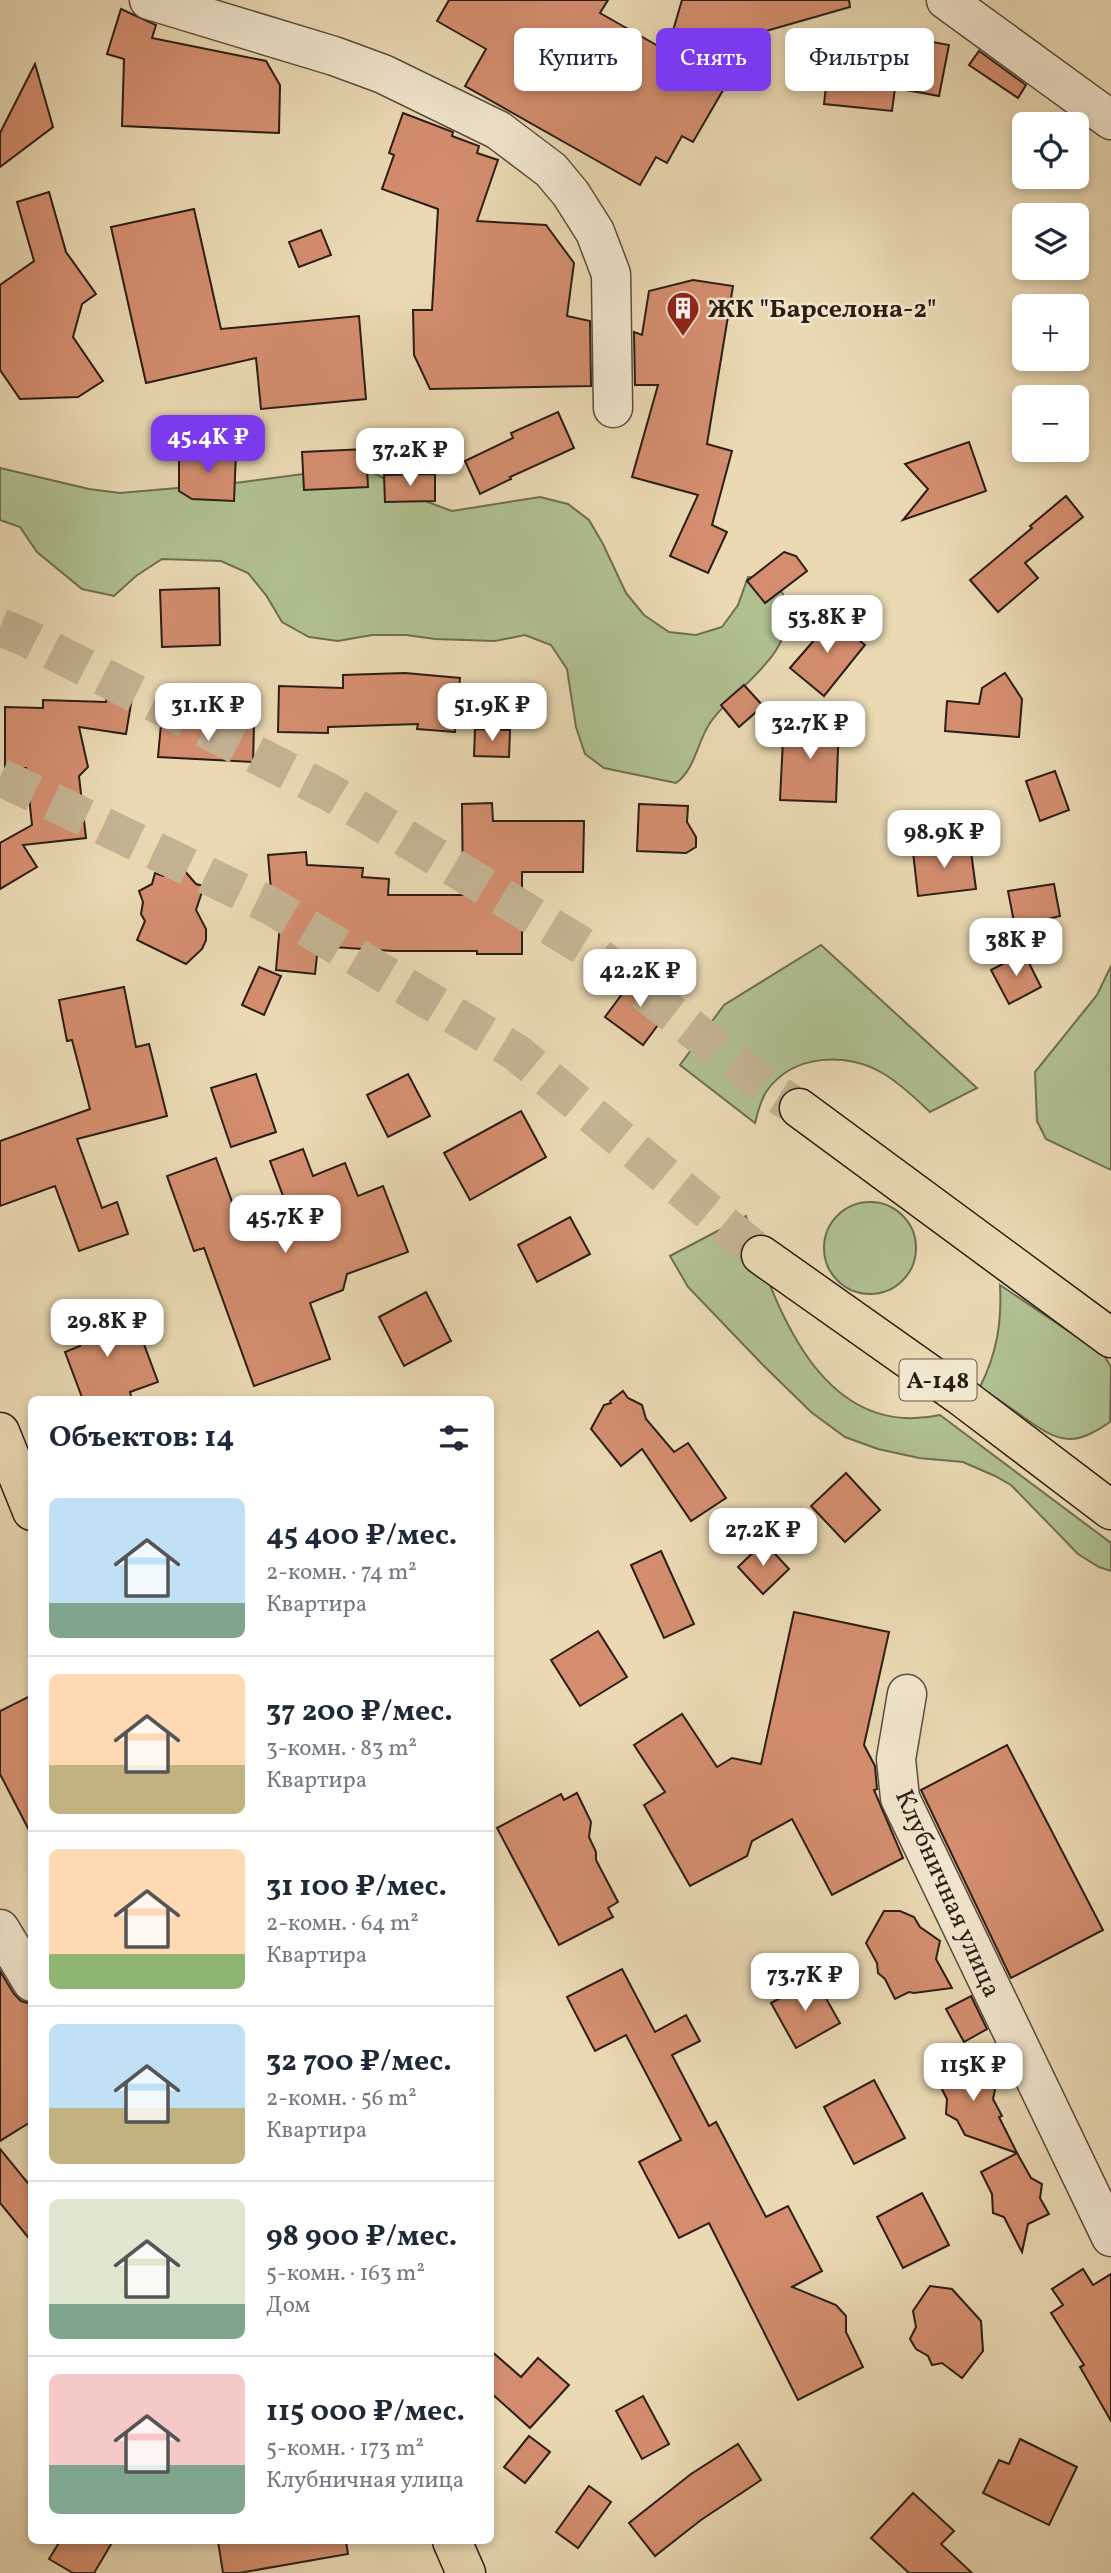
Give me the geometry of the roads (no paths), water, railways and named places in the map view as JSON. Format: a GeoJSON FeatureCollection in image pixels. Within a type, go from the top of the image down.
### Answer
{"type":"FeatureCollection","features":[{"type":"Feature","properties":{"kind":"main road"},"geometry":{"type":"LineString","coordinates":[[799,1108],[1111,1338]]}},
{"type":"Feature","properties":{"kind":"main road","name":"А-148"},"geometry":{"type":"LineString","coordinates":[[761,1255],[962,1397],[1111,1510]]}},
{"type":"Feature","properties":{"kind":"main road"},"geometry":{"type":"LineString","coordinates":[[0,1433],[28,1501]]}},
{"type":"Feature","properties":{"kind":"main road"},"geometry":{"type":"LineString","coordinates":[[453,2544],[466,2573]]}},
{"type":"Feature","properties":{"kind":"street"},"geometry":{"type":"LineString","coordinates":[[149,0],[334,56],[383,74],[498,130],[551,170],[571,194],[595,232],[611,274],[613,408]]}},
{"type":"Feature","properties":{"kind":"street"},"geometry":{"type":"LineString","coordinates":[[946,0],[1111,120]]}},
{"type":"Feature","properties":{"kind":"street","name":"Клубничная улица"},"geometry":{"type":"LineString","coordinates":[[907,1693],[896,1759],[900,1798],[1111,2237]]}},
{"type":"Feature","properties":{"kind":"street"},"geometry":{"type":"LineString","coordinates":[[0,1929],[28,1975]]}},
{"type":"Feature","properties":{"kind":"tunnel"},"geometry":{"type":"LineString","coordinates":[[0,627],[29,639],[331,793],[591,951],[775,1093],[799,1108]]}},
{"type":"Feature","properties":{"kind":"tunnel"},"geometry":{"type":"LineString","coordinates":[[0,777],[269,905],[517,1053],[761,1255]]}},
{"type":"Feature","properties":{"kind":"place","name":"ЖК \"Барселона-2\""},"geometry":{"type":"Point","coordinates":[683,338]}}]}
